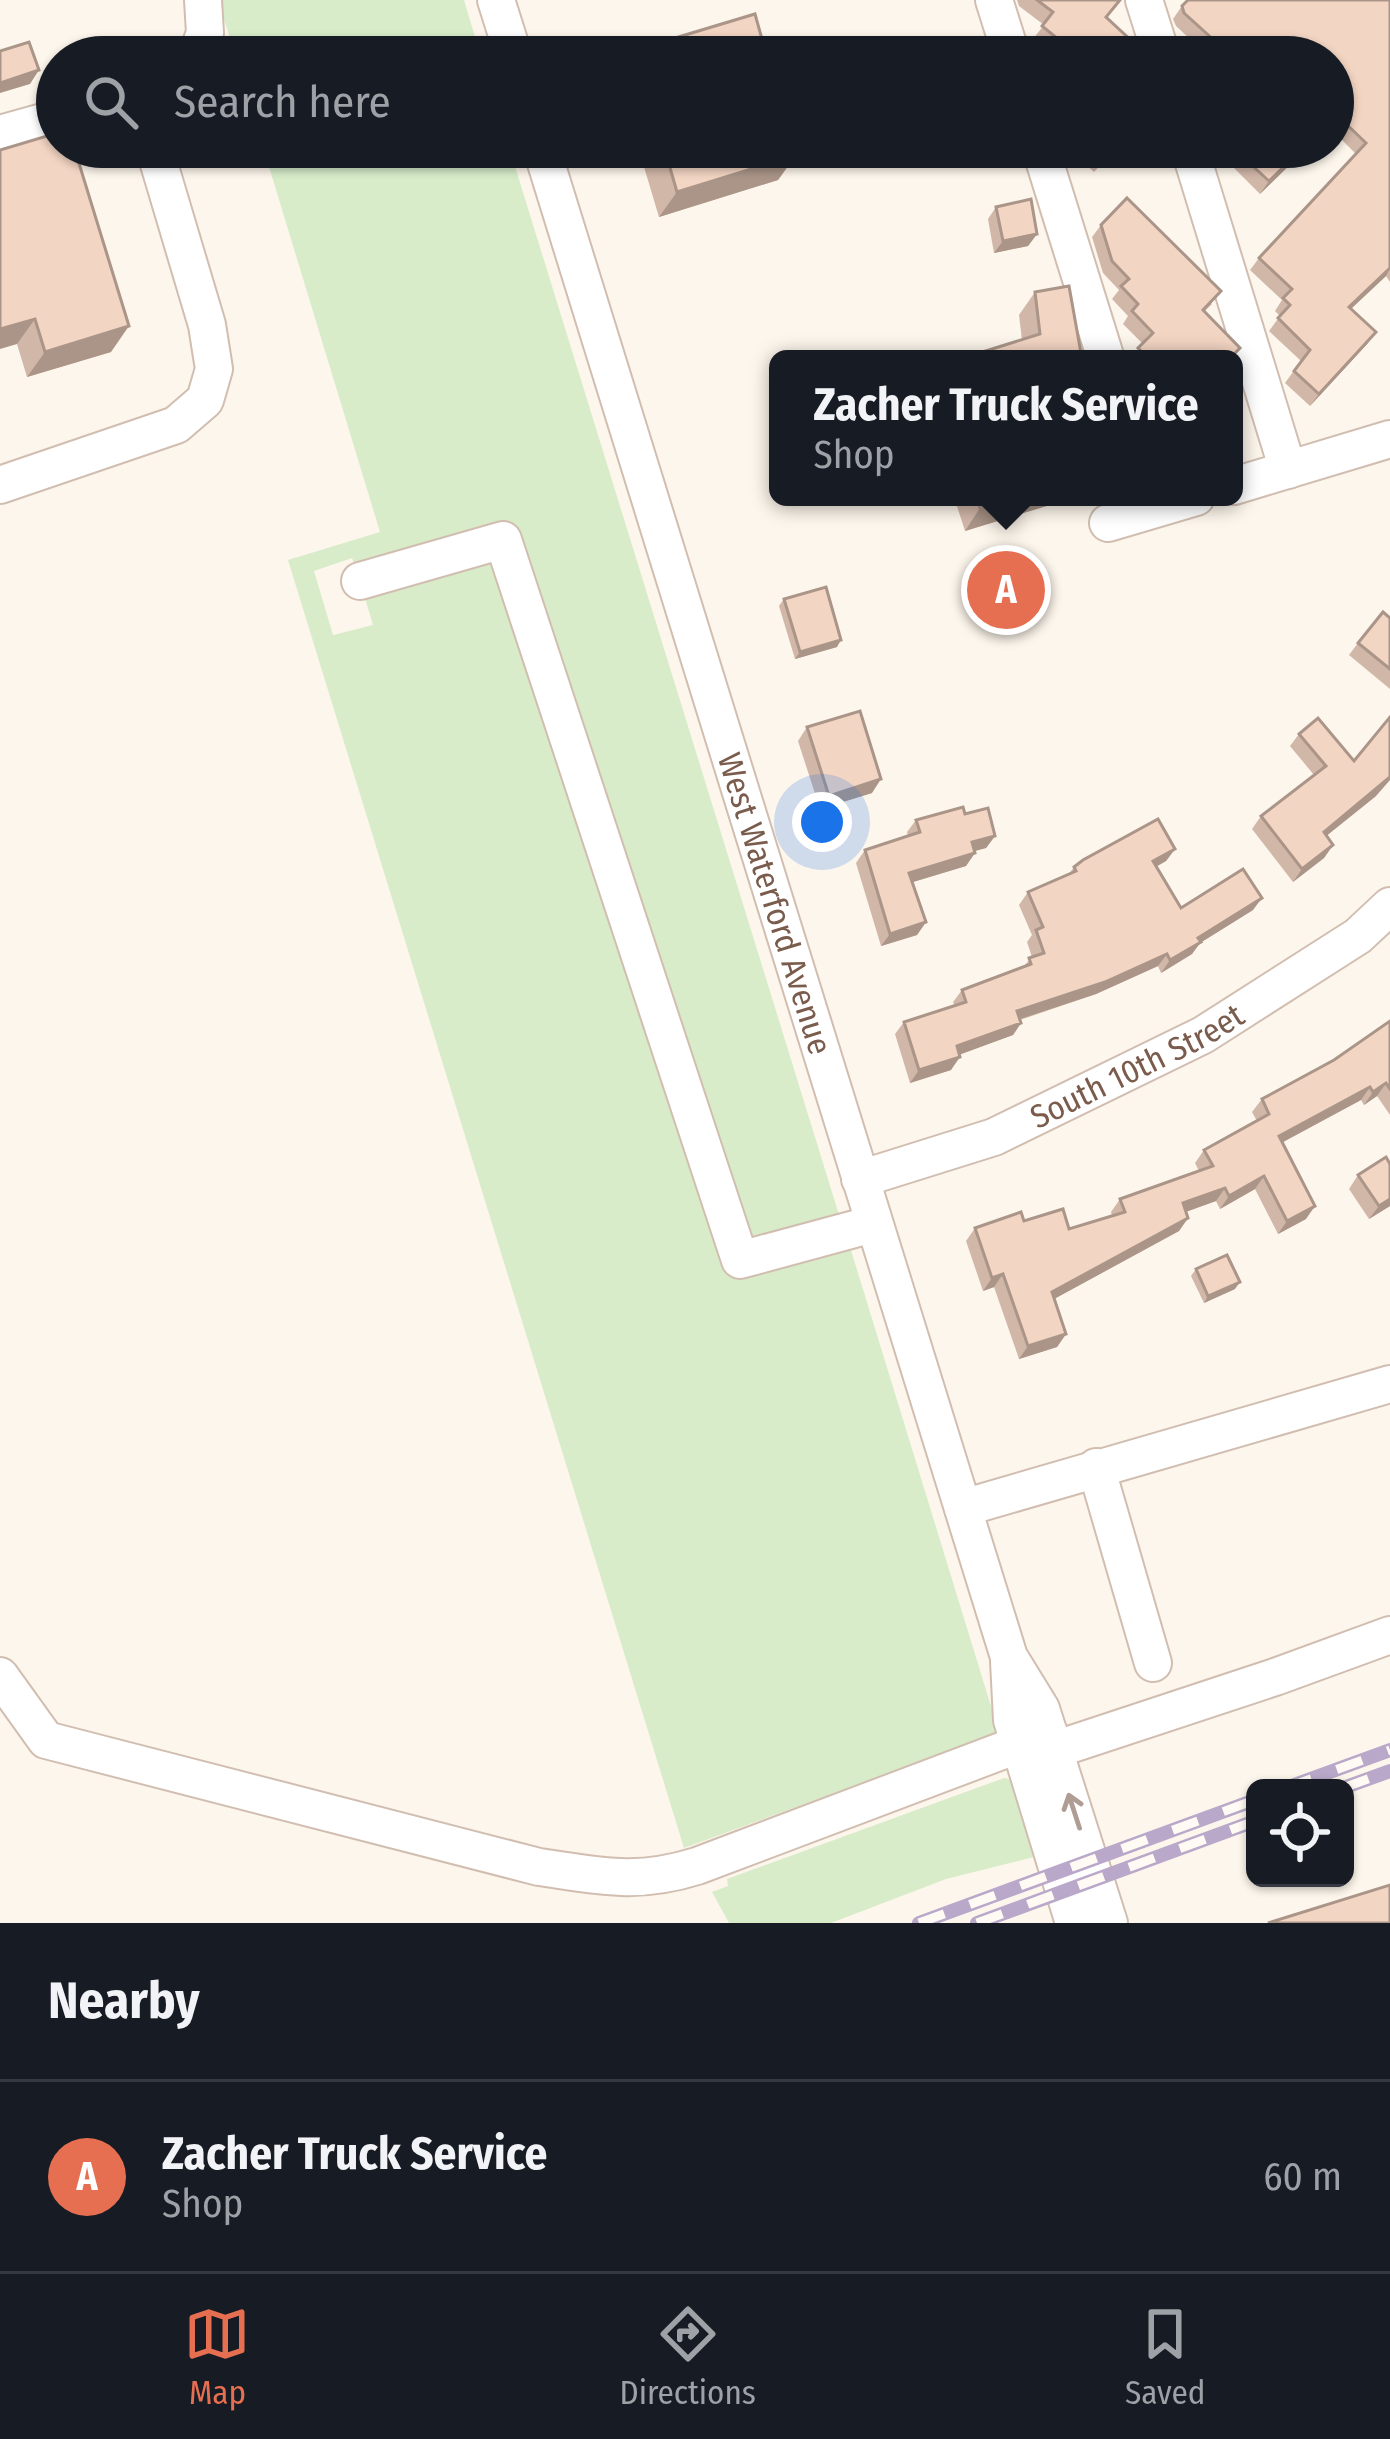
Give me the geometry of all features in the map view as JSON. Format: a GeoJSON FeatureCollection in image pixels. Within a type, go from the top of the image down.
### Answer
{"type":"FeatureCollection","features":[{"type":"Feature","properties":{"kind":"street"},"geometry":{"type":"LineString","coordinates":[[203,0],[204,36]]}},
{"type":"Feature","properties":{"kind":"street"},"geometry":{"type":"LineString","coordinates":[[496,0],[507,36]]}},
{"type":"Feature","properties":{"kind":"street"},"geometry":{"type":"LineString","coordinates":[[994,0],[1005,36]]}},
{"type":"Feature","properties":{"kind":"street"},"geometry":{"type":"LineString","coordinates":[[1144,0],[1155,36]]}},
{"type":"Feature","properties":{"kind":"street"},"geometry":{"type":"LineString","coordinates":[[0,134],[36,124]]}},
{"type":"Feature","properties":{"kind":"street"},"geometry":{"type":"LineString","coordinates":[[0,485],[176,425],[205,400],[214,369],[207,326],[160,168]]}},
{"type":"Feature","properties":{"kind":"street","name":"West Waterford Avenue"},"geometry":{"type":"LineString","coordinates":[[548,168],[1009,1658],[1012,1720],[1040,1742],[1109,1923]]}},
{"type":"Feature","properties":{"kind":"street"},"geometry":{"type":"LineString","coordinates":[[1047,168],[1103,350]]}},
{"type":"Feature","properties":{"kind":"street"},"geometry":{"type":"LineString","coordinates":[[1195,168],[1288,470]]}},
{"type":"Feature","properties":{"kind":"street"},"geometry":{"type":"LineString","coordinates":[[1243,483],[1390,439]]}},
{"type":"Feature","properties":{"kind":"street"},"geometry":{"type":"LineString","coordinates":[[1108,523],[1144,506]]}},
{"type":"Feature","properties":{"kind":"street"},"geometry":{"type":"LineString","coordinates":[[360,581],[502,540],[740,1260],[874,1224]]}},
{"type":"Feature","properties":{"kind":"street","name":"South 10th Street"},"geometry":{"type":"LineString","coordinates":[[860,1179],[994,1137],[1203,1035],[1358,936],[1390,906]]}},
{"type":"Feature","properties":{"kind":"street"},"geometry":{"type":"LineString","coordinates":[[962,1508],[1390,1384]]}},
{"type":"Feature","properties":{"kind":"street"},"geometry":{"type":"LineString","coordinates":[[1096,1467],[1153,1663]]}},
{"type":"Feature","properties":{"kind":"street"},"geometry":{"type":"LineString","coordinates":[[0,1676],[46,1740],[539,1867],[618,1878],[659,1878],[1040,1742],[1275,1677],[1390,1634]]}},
{"type":"Feature","properties":{"kind":"street","name":"West Waterford Avenue"},"geometry":{"type":"LineString","coordinates":[[1040,1742],[1074,1923]]}},
{"type":"Feature","properties":{"kind":"green space"},"geometry":{"type":"Polygon","coordinates":[[[218,0],[464,0],[475,36],[229,36],[218,0]]]}},
{"type":"Feature","properties":{"kind":"green space"},"geometry":{"type":"Polygon","coordinates":[[[269,168],[515,168],[840,1218],[745,1251],[508,529],[357,572],[352,558],[314,571],[333,635],[373,625],[362,588],[497,550],[735,1272],[850,1247],[998,1729],[991,1736],[684,1848],[288,560],[380,532],[269,168]]]}},
{"type":"Feature","properties":{"kind":"green space"},"geometry":{"type":"Polygon","coordinates":[[[1004,1778],[1014,1780],[1038,1856],[946,1879],[831,1923],[729,1923],[712,1892],[728,1886],[727,1879],[1004,1778]]]}},
{"type":"Feature","properties":{"kind":"building"},"geometry":{"type":"Polygon","coordinates":[[[1037,0],[1120,0],[1106,17],[1126,36],[1054,36],[1042,26],[1053,12],[1037,0]]]}},
{"type":"Feature","properties":{"kind":"building"},"geometry":{"type":"Polygon","coordinates":[[[1188,0],[1390,0],[1390,268],[1349,307],[1376,332],[1319,394],[1294,371],[1310,350],[1278,318],[1290,305],[1283,298],[1292,289],[1259,258],[1343,168],[1354,168],[1354,156],[1366,143],[1354,131],[1354,36],[1209,36],[1182,6],[1188,0]]]}},
{"type":"Feature","properties":{"kind":"building"},"geometry":{"type":"Polygon","coordinates":[[[755,14],[761,36],[682,36],[755,14]]]}},
{"type":"Feature","properties":{"kind":"building"},"geometry":{"type":"Polygon","coordinates":[[[29,42],[36,71],[0,83],[0,51],[29,42]]]}},
{"type":"Feature","properties":{"kind":"building"},"geometry":{"type":"Polygon","coordinates":[[[36,139],[36,168],[80,168],[129,326],[45,352],[35,319],[0,329],[0,150],[36,139]]]}},
{"type":"Feature","properties":{"kind":"building"},"geometry":{"type":"Polygon","coordinates":[[[670,168],[754,168],[677,192],[670,168]]]}},
{"type":"Feature","properties":{"kind":"building"},"geometry":{"type":"Polygon","coordinates":[[[1255,168],[1282,168],[1269,181],[1255,168]]]}},
{"type":"Feature","properties":{"kind":"building"},"geometry":{"type":"Polygon","coordinates":[[[1127,198],[1221,291],[1203,310],[1240,348],[1140,350],[1153,333],[1132,311],[1138,304],[1121,286],[1129,279],[1112,261],[1101,225],[1127,198]]]}},
{"type":"Feature","properties":{"kind":"building"},"geometry":{"type":"Polygon","coordinates":[[[1031,199],[1037,234],[1003,241],[996,207],[1031,199]]]}},
{"type":"Feature","properties":{"kind":"building"},"geometry":{"type":"Polygon","coordinates":[[[1069,286],[1080,350],[989,350],[1040,334],[1035,292],[1069,286]]]}},
{"type":"Feature","properties":{"kind":"building"},"geometry":{"type":"Polygon","coordinates":[[[826,587],[841,640],[800,652],[784,599],[826,587]]]}},
{"type":"Feature","properties":{"kind":"building"},"geometry":{"type":"Polygon","coordinates":[[[1383,612],[1390,618],[1390,669],[1358,643],[1383,612]]]}},
{"type":"Feature","properties":{"kind":"building"},"geometry":{"type":"Polygon","coordinates":[[[860,711],[881,779],[829,796],[807,727],[860,711]]]}},
{"type":"Feature","properties":{"kind":"building"},"geometry":{"type":"Polygon","coordinates":[[[1390,717],[1390,777],[1324,832],[1333,845],[1302,869],[1261,816],[1326,766],[1299,734],[1318,718],[1354,761],[1390,717]]]}},
{"type":"Feature","properties":{"kind":"building"},"geometry":{"type":"Polygon","coordinates":[[[963,807],[965,814],[988,808],[995,836],[972,842],[975,853],[909,873],[926,922],[890,934],[865,850],[920,832],[916,820],[963,807]]]}},
{"type":"Feature","properties":{"kind":"building"},"geometry":{"type":"Polygon","coordinates":[[[1158,819],[1175,849],[1153,861],[1181,908],[1243,869],[1262,898],[1170,960],[1167,954],[1105,982],[1017,1011],[1021,1023],[957,1046],[960,1057],[919,1070],[904,1022],[966,1002],[962,990],[1031,964],[1029,958],[1044,953],[1036,930],[1043,927],[1028,892],[1076,871],[1074,867],[1083,860],[1158,819]]]}},
{"type":"Feature","properties":{"kind":"building"},"geometry":{"type":"Polygon","coordinates":[[[1390,1021],[1390,1089],[1386,1083],[1373,1092],[1370,1087],[1279,1136],[1315,1206],[1287,1221],[1264,1176],[1229,1196],[1225,1188],[1183,1203],[1188,1218],[1052,1292],[1066,1334],[1028,1346],[1003,1274],[992,1278],[975,1228],[1021,1212],[1024,1221],[1063,1209],[1069,1229],[1125,1212],[1120,1199],[1213,1166],[1204,1150],[1269,1114],[1262,1099],[1334,1060],[1390,1021]]]}},
{"type":"Feature","properties":{"kind":"building"},"geometry":{"type":"Polygon","coordinates":[[[1386,1157],[1390,1199],[1379,1206],[1358,1175],[1386,1157]]]}},
{"type":"Feature","properties":{"kind":"building"},"geometry":{"type":"Polygon","coordinates":[[[1227,1255],[1240,1282],[1208,1296],[1196,1269],[1227,1255]]]}},
{"type":"Feature","properties":{"kind":"building"},"geometry":{"type":"Polygon","coordinates":[[[1390,1885],[1390,1923],[1268,1923],[1390,1885]]]}},
{"type":"Feature","properties":{"kind":"railway"},"geometry":{"type":"LineString","coordinates":[[1311,1779],[1390,1750]]}},
{"type":"Feature","properties":{"kind":"railway"},"geometry":{"type":"LineString","coordinates":[[1354,1784],[1390,1771]]}},
{"type":"Feature","properties":{"kind":"railway"},"geometry":{"type":"LineString","coordinates":[[919,1923],[1246,1803]]}},
{"type":"Feature","properties":{"kind":"railway"},"geometry":{"type":"LineString","coordinates":[[977,1923],[1246,1824]]}},
{"type":"Feature","properties":{"kind":"place","name":"Zacher Truck Service"},"geometry":{"type":"Point","coordinates":[1006,590]}}]}
